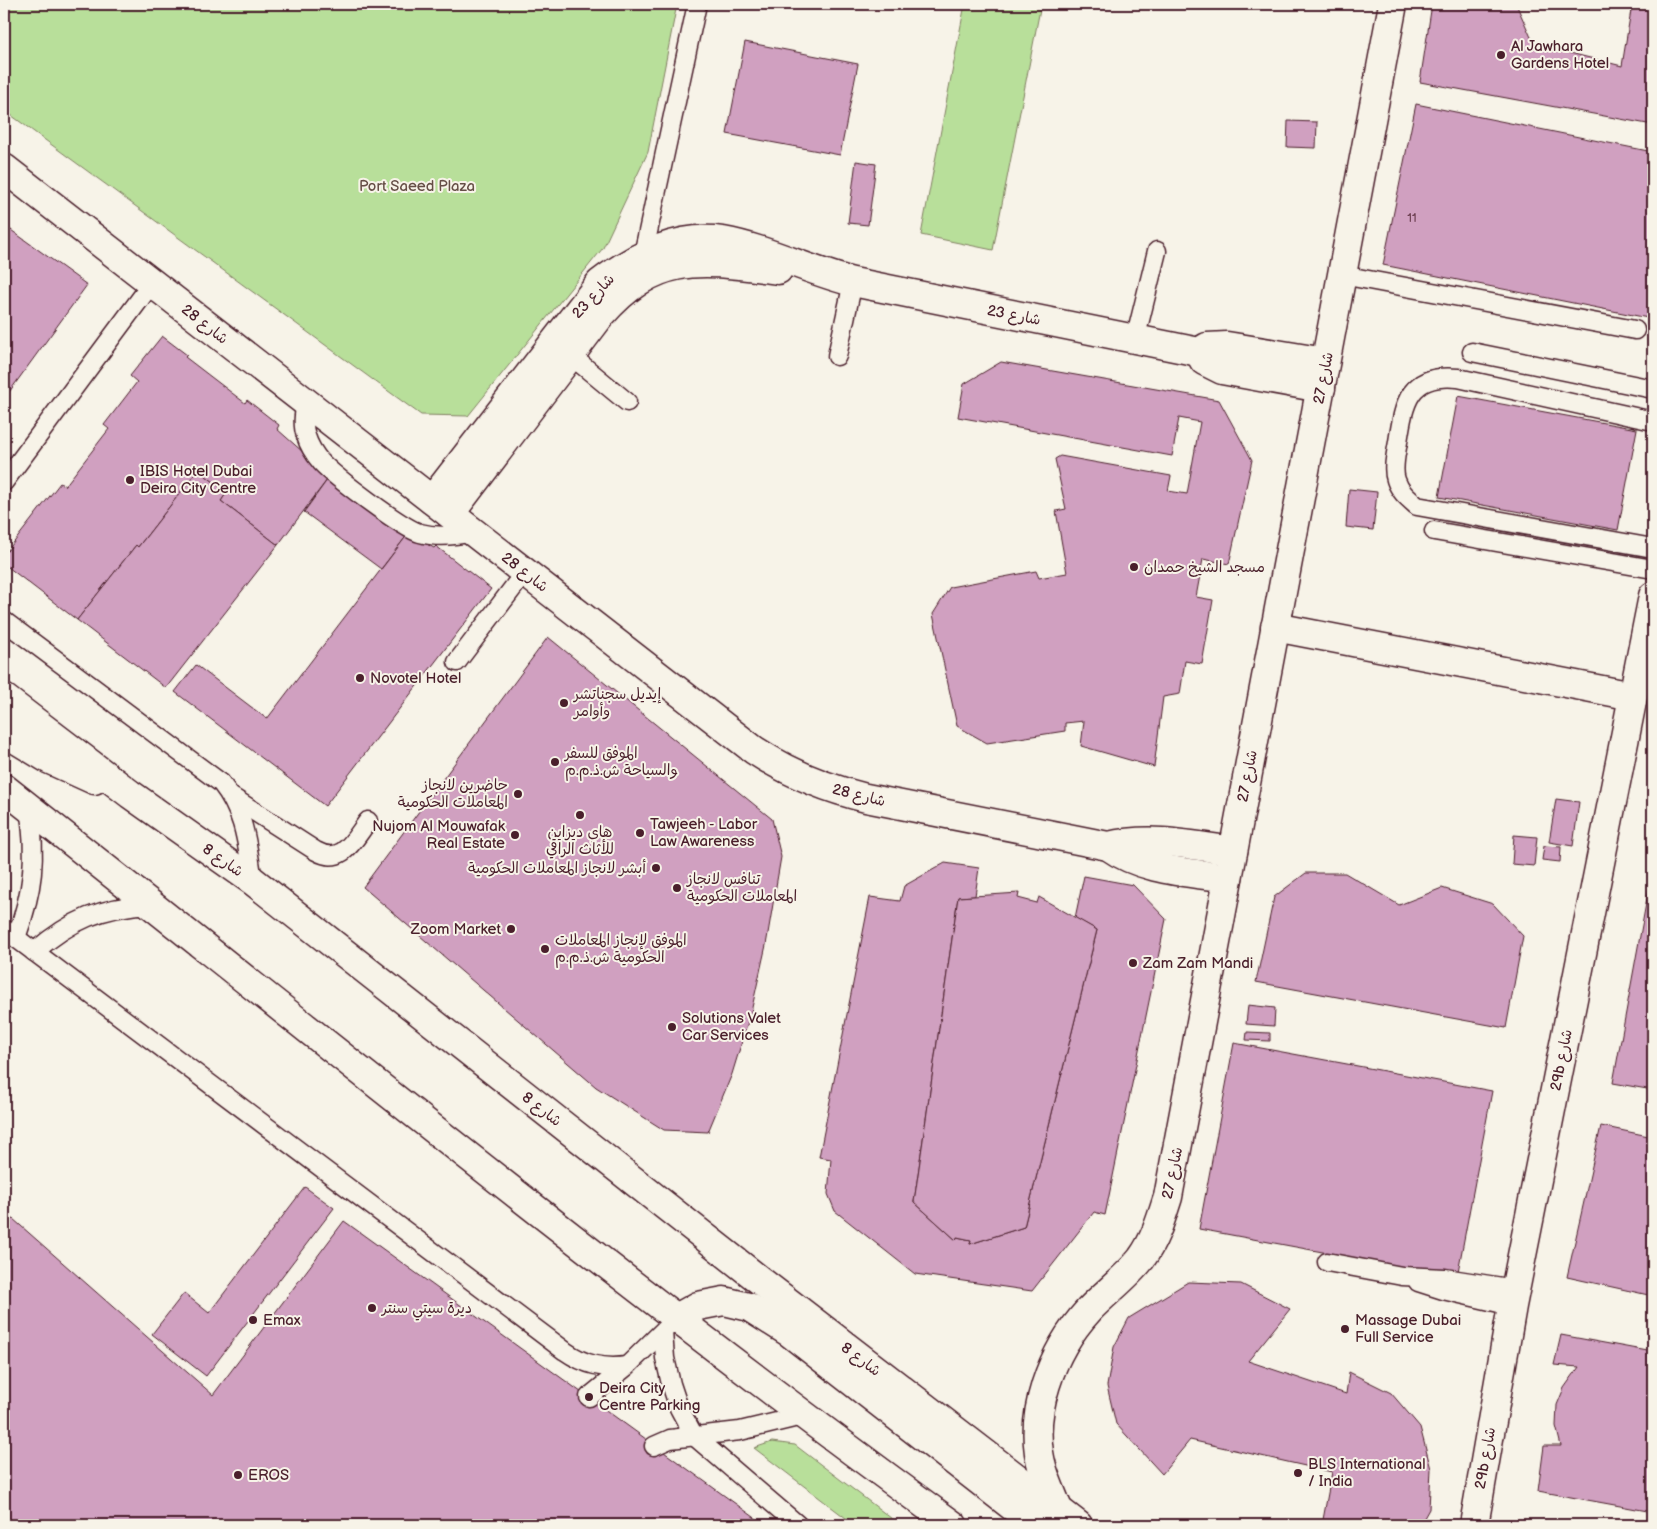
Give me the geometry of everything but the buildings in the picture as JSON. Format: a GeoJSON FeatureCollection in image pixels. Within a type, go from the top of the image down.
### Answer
{"type":"FeatureCollection","features":[{"type":"Feature","properties":{"kind":"street","name":"شارع 27"},"geometry":{"type":"LineString","coordinates":[[1059,1520],[1042,1469],[1039,1443],[1038,1426],[1045,1383],[1068,1337],[1088,1310],[1140,1259],[1158,1230],[1168,1197],[1393,4]]}},
{"type":"Feature","properties":{"kind":"street","name":"شارع 28"},"geometry":{"type":"LineString","coordinates":[[4,168],[754,750],[806,779],[866,798],[1108,846],[1125,842],[1151,840],[1233,851]]}},
{"type":"Feature","properties":{"kind":"street","name":"شارع 23"},"geometry":{"type":"LineString","coordinates":[[441,507],[562,348],[600,283],[620,267],[642,255],[667,246],[694,241],[721,241],[746,247],[841,279]]}},
{"type":"Feature","properties":{"kind":"street","name":"شارع 23"},"geometry":{"type":"LineString","coordinates":[[562,348],[616,299],[652,274],[696,262],[719,262],[841,279],[1199,352],[1207,347],[1227,346],[1326,362]]}},
{"type":"Feature","properties":{"kind":"street"},"geometry":{"type":"LineString","coordinates":[[1199,352],[1204,361],[1222,370],[1321,388]]}},
{"type":"Feature","properties":{"kind":"street","name":"29b شارع"},"geometry":{"type":"LineString","coordinates":[[1474,1525],[1513,1297],[1653,596]]}},
{"type":"Feature","properties":{"kind":"street"},"geometry":{"type":"LineString","coordinates":[[1275,626],[1633,696]]}},
{"type":"Feature","properties":{"kind":"street","name":"شارع 8"},"geometry":{"type":"LineString","coordinates":[[4,698],[130,794],[253,881],[762,1282],[1059,1520]]}},
{"type":"Feature","properties":{"kind":"street"},"geometry":{"type":"LineString","coordinates":[[4,732],[50,760],[130,794]]}},
{"type":"Feature","properties":{"kind":"street"},"geometry":{"type":"LineString","coordinates":[[4,788],[151,904],[669,1325],[802,1416],[953,1525]]}},
{"type":"Feature","properties":{"kind":"street","name":"شارع 28"},"geometry":{"type":"LineString","coordinates":[[1108,846],[1123,857],[1139,864],[1228,878]]}},
{"type":"Feature","properties":{"kind":"street"},"geometry":{"type":"LineString","coordinates":[[669,1325],[698,1306],[724,1302],[749,1307],[790,1333],[1017,1510],[1059,1520]]}},
{"type":"Feature","properties":{"kind":"lane"},"geometry":{"type":"LineString","coordinates":[[642,255],[697,4]]}},
{"type":"Feature","properties":{"kind":"lane"},"geometry":{"type":"LineString","coordinates":[[1135,340],[1157,251]]}},
{"type":"Feature","properties":{"kind":"lane"},"geometry":{"type":"LineString","coordinates":[[1342,275],[1635,330]]}},
{"type":"Feature","properties":{"kind":"lane"},"geometry":{"type":"LineString","coordinates":[[837,356],[841,279]]}},
{"type":"Feature","properties":{"kind":"lane"},"geometry":{"type":"LineString","coordinates":[[4,482],[152,283]]}},
{"type":"Feature","properties":{"kind":"lane"},"geometry":{"type":"LineString","coordinates":[[562,348],[627,402]]}},
{"type":"Feature","properties":{"kind":"lane"},"geometry":{"type":"LineString","coordinates":[[1472,352],[1653,389]]}},
{"type":"Feature","properties":{"kind":"lane"},"geometry":{"type":"LineString","coordinates":[[1653,421],[1458,378],[1440,376],[1423,382],[1410,394],[1403,409],[1394,461],[1395,479],[1403,495],[1417,506],[1653,548]]}},
{"type":"Feature","properties":{"kind":"lane"},"geometry":{"type":"LineString","coordinates":[[306,402],[305,435],[312,451],[323,464],[403,526],[420,533],[437,536],[456,536],[473,532]]}},
{"type":"Feature","properties":{"kind":"lane"},"geometry":{"type":"LineString","coordinates":[[1434,531],[1653,569]]}},
{"type":"Feature","properties":{"kind":"lane"},"geometry":{"type":"LineString","coordinates":[[457,662],[525,572]]}},
{"type":"Feature","properties":{"kind":"lane"},"geometry":{"type":"LineString","coordinates":[[4,621],[221,783],[232,797],[240,813],[253,881]]}},
{"type":"Feature","properties":{"kind":"lane"},"geometry":{"type":"LineString","coordinates":[[232,797],[316,852],[332,857],[340,855],[368,821]]}},
{"type":"Feature","properties":{"kind":"lane"},"geometry":{"type":"LineString","coordinates":[[29,808],[34,840],[34,874],[28,906],[10,933],[579,1361],[595,1366],[612,1368],[627,1366]]}},
{"type":"Feature","properties":{"kind":"lane"},"geometry":{"type":"LineString","coordinates":[[34,952],[53,935],[75,921],[125,906],[151,904]]}},
{"type":"Feature","properties":{"kind":"lane"},"geometry":{"type":"LineString","coordinates":[[1326,1262],[1402,1276],[1434,1276],[1513,1297]]}},
{"type":"Feature","properties":{"kind":"lane"},"geometry":{"type":"LineString","coordinates":[[589,1397],[627,1366],[669,1325]]}},
{"type":"Feature","properties":{"kind":"lane"},"geometry":{"type":"LineString","coordinates":[[669,1325],[665,1358],[679,1408],[694,1436],[798,1525]]}},
{"type":"Feature","properties":{"kind":"lane"},"geometry":{"type":"LineString","coordinates":[[654,1446],[670,1439],[740,1432],[802,1416]]}},
{"type":"Feature","properties":{"kind":"green space","name":"Port Saeed Plaza"},"geometry":{"type":"Polygon","coordinates":[[[4,4],[677,4],[648,152],[603,248],[468,416],[421,415],[4,110],[4,4]]]}},
{"type":"Feature","properties":{"kind":"green space"},"geometry":{"type":"Polygon","coordinates":[[[965,4],[1041,4],[993,250],[921,235],[965,4]]]}},
{"type":"Feature","properties":{"kind":"green space"},"geometry":{"type":"Polygon","coordinates":[[[772,1442],[795,1445],[900,1525],[855,1525],[754,1448],[772,1442]]]}},
{"type":"Feature","properties":{"kind":"place","name":"Al Jawhara Gardens Hotel"},"geometry":{"type":"Point","coordinates":[1501,55]}},
{"type":"Feature","properties":{"kind":"place","name":"IBIS Hotel Dubai Deira City Centre"},"geometry":{"type":"Point","coordinates":[130,480]}},
{"type":"Feature","properties":{"kind":"place","name":"مسجد الشيخ حمدان"},"geometry":{"type":"Point","coordinates":[1134,567]}},
{"type":"Feature","properties":{"kind":"place","name":"Novotel Hotel"},"geometry":{"type":"Point","coordinates":[360,678]}},
{"type":"Feature","properties":{"kind":"place","name":"إيديل سجناتشر وأوامر"},"geometry":{"type":"Point","coordinates":[564,703]}},
{"type":"Feature","properties":{"kind":"place","name":"الموفق للسفر والسياحة ش.ذ.م.م"},"geometry":{"type":"Point","coordinates":[555,762]}},
{"type":"Feature","properties":{"kind":"place","name":"حاضرين لانجاز المعاملات الحكومية"},"geometry":{"type":"Point","coordinates":[518,794]}},
{"type":"Feature","properties":{"kind":"place","name":"هاي ديزاين للأثاث الراقي"},"geometry":{"type":"Point","coordinates":[580,815]}},
{"type":"Feature","properties":{"kind":"place","name":"Tawjeeh - Labor Law Awareness"},"geometry":{"type":"Point","coordinates":[640,833]}},
{"type":"Feature","properties":{"kind":"place","name":"Nujom Al Mouwafak Real Estate"},"geometry":{"type":"Point","coordinates":[515,835]}},
{"type":"Feature","properties":{"kind":"place","name":"أبشر لانجاز المعاملات الحكومية"},"geometry":{"type":"Point","coordinates":[656,868]}},
{"type":"Feature","properties":{"kind":"place","name":"تنافس لانجاز المعاملات الحكومية"},"geometry":{"type":"Point","coordinates":[677,888]}},
{"type":"Feature","properties":{"kind":"place","name":"Zoom Market"},"geometry":{"type":"Point","coordinates":[511,929]}},
{"type":"Feature","properties":{"kind":"place","name":"الموفق لإنجاز المعاملات الحكومية ش.ذ.م.م"},"geometry":{"type":"Point","coordinates":[545,949]}},
{"type":"Feature","properties":{"kind":"place","name":"Zam Zam Mandi"},"geometry":{"type":"Point","coordinates":[1133,963]}},
{"type":"Feature","properties":{"kind":"place","name":"Solutions Valet Car Services"},"geometry":{"type":"Point","coordinates":[672,1027]}},
{"type":"Feature","properties":{"kind":"place","name":"ديرة سيتي سنتر"},"geometry":{"type":"Point","coordinates":[372,1308]}},
{"type":"Feature","properties":{"kind":"place","name":"Emax"},"geometry":{"type":"Point","coordinates":[253,1320]}},
{"type":"Feature","properties":{"kind":"place","name":"Massage Dubai Full Service"},"geometry":{"type":"Point","coordinates":[1345,1329]}},
{"type":"Feature","properties":{"kind":"place","name":"Deira City Centre Parking"},"geometry":{"type":"Point","coordinates":[589,1397]}},
{"type":"Feature","properties":{"kind":"place","name":"BLS International / India"},"geometry":{"type":"Point","coordinates":[1298,1473]}},
{"type":"Feature","properties":{"kind":"place","name":"EROS"},"geometry":{"type":"Point","coordinates":[238,1475]}}]}
